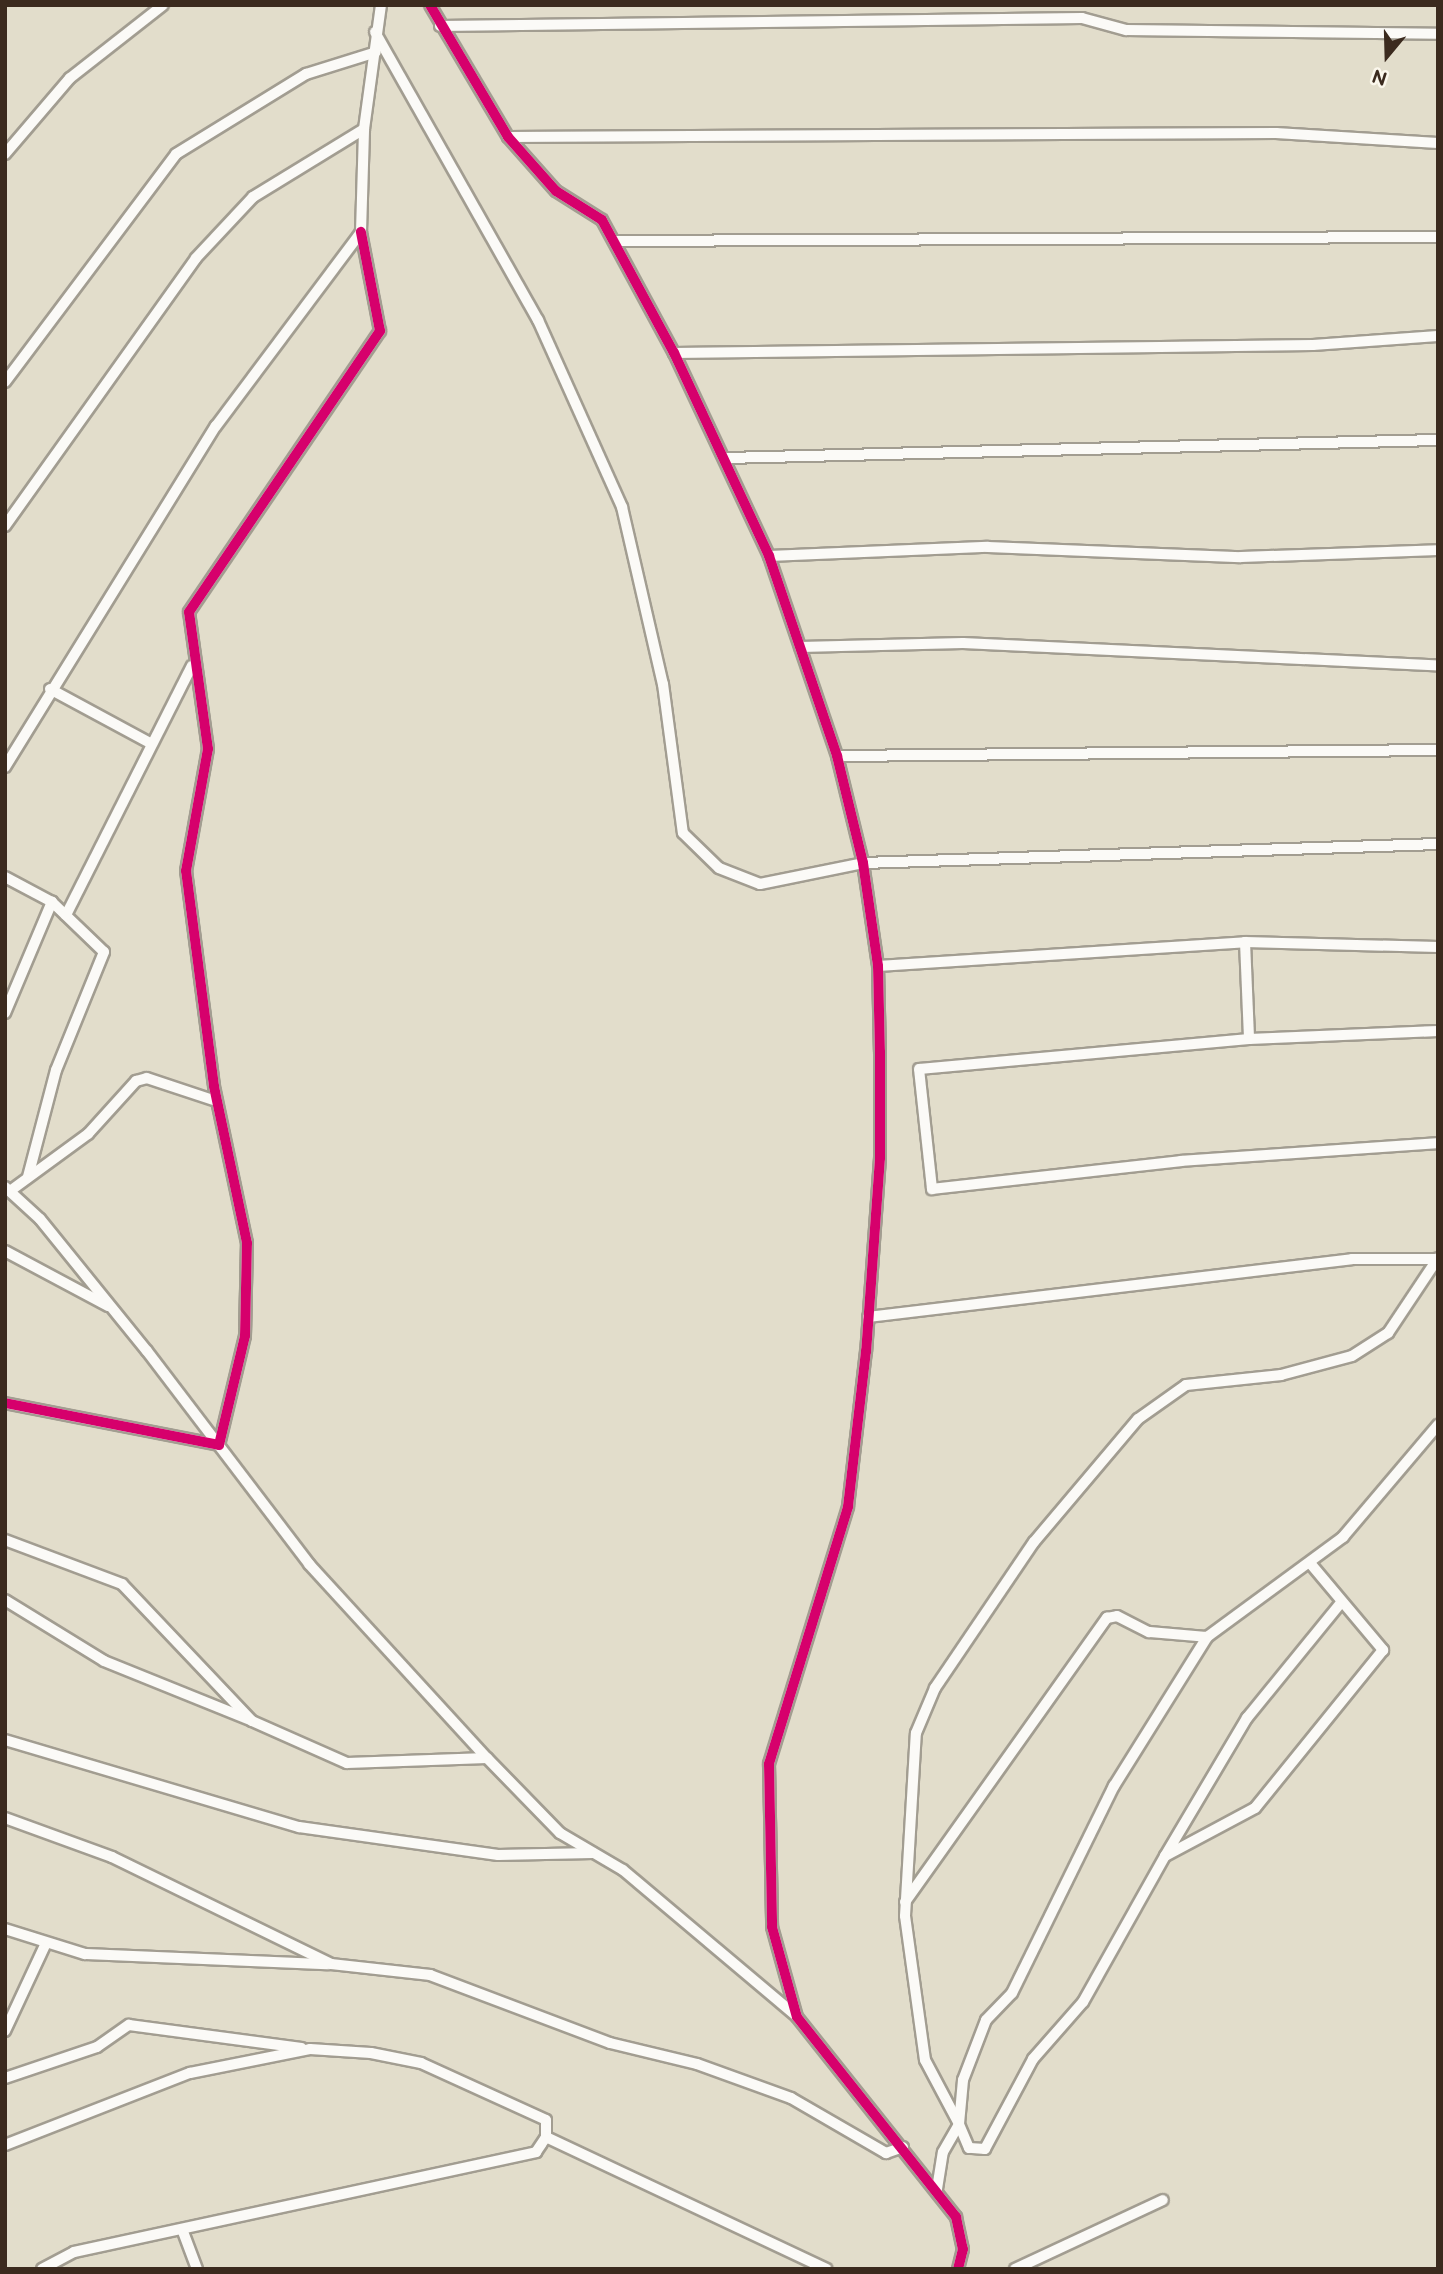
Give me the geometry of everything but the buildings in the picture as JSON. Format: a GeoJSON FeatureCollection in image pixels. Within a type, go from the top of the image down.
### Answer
{"type":"FeatureCollection","features":[{"type":"Feature","properties":{"kind":"street"},"geometry":{"type":"LineString","coordinates":[[5,154],[70,78],[163,5]]}},
{"type":"Feature","properties":{"kind":"street"},"geometry":{"type":"LineString","coordinates":[[219,1446],[245,1336],[247,1243],[216,1101],[186,871],[208,749],[192,666],[189,612],[380,331],[361,232],[364,129],[381,5]]}},
{"type":"Feature","properties":{"kind":"street"},"geometry":{"type":"LineString","coordinates":[[430,5],[508,137],[556,191],[602,220],[674,353],[726,458],[769,556],[837,756],[863,863],[878,966],[880,1158],[868,1317],[848,1507],[769,1764],[772,1927],[797,2017]]}},
{"type":"Feature","properties":{"kind":"street"},"geometry":{"type":"LineString","coordinates":[[440,26],[1082,18],[1126,30],[1438,34]]}},
{"type":"Feature","properties":{"kind":"street"},"geometry":{"type":"LineString","coordinates":[[376,32],[538,320],[622,507],[663,684],[683,833],[719,868],[760,884],[863,863],[1438,844]]}},
{"type":"Feature","properties":{"kind":"street"},"geometry":{"type":"LineString","coordinates":[[5,383],[176,154],[306,74],[376,52]]}},
{"type":"Feature","properties":{"kind":"street"},"geometry":{"type":"LineString","coordinates":[[5,526],[196,258],[253,197],[364,129]]}},
{"type":"Feature","properties":{"kind":"street"},"geometry":{"type":"LineString","coordinates":[[508,137],[1276,133],[1438,143]]}},
{"type":"Feature","properties":{"kind":"street"},"geometry":{"type":"LineString","coordinates":[[5,767],[50,689],[216,426],[361,232]]}},
{"type":"Feature","properties":{"kind":"street"},"geometry":{"type":"LineString","coordinates":[[614,241],[1438,237]]}},
{"type":"Feature","properties":{"kind":"street"},"geometry":{"type":"LineString","coordinates":[[674,353],[1313,345],[1438,336]]}},
{"type":"Feature","properties":{"kind":"street"},"geometry":{"type":"LineString","coordinates":[[726,458],[1438,440]]}},
{"type":"Feature","properties":{"kind":"street"},"geometry":{"type":"LineString","coordinates":[[769,556],[988,547],[1241,558],[1438,550]]}},
{"type":"Feature","properties":{"kind":"street"},"geometry":{"type":"LineString","coordinates":[[800,647],[963,643],[1438,665]]}},
{"type":"Feature","properties":{"kind":"street"},"geometry":{"type":"LineString","coordinates":[[66,915],[150,744],[192,666]]}},
{"type":"Feature","properties":{"kind":"street"},"geometry":{"type":"LineString","coordinates":[[50,689],[150,744]]}},
{"type":"Feature","properties":{"kind":"street"},"geometry":{"type":"LineString","coordinates":[[837,756],[1438,750]]}},
{"type":"Feature","properties":{"kind":"street"},"geometry":{"type":"LineString","coordinates":[[5,877],[52,902],[104,952],[56,1070],[27,1177]]}},
{"type":"Feature","properties":{"kind":"street"},"geometry":{"type":"LineString","coordinates":[[5,1013],[52,902]]}},
{"type":"Feature","properties":{"kind":"street"},"geometry":{"type":"LineString","coordinates":[[878,966],[1245,942],[1438,947]]}},
{"type":"Feature","properties":{"kind":"street"},"geometry":{"type":"LineString","coordinates":[[1245,942],[1249,1039]]}},
{"type":"Feature","properties":{"kind":"street"},"geometry":{"type":"LineString","coordinates":[[1438,1031],[1249,1039],[919,1069],[932,1189],[1181,1161],[1438,1143]]}},
{"type":"Feature","properties":{"kind":"street"},"geometry":{"type":"LineString","coordinates":[[216,1101],[147,1078],[136,1081],[88,1133],[8,1189],[111,1308],[309,1564],[487,1758],[559,1833],[594,1853],[710,1939],[797,2017],[937,2189],[956,2217],[963,2249],[958,2269]]}},
{"type":"Feature","properties":{"kind":"street"},"geometry":{"type":"LineString","coordinates":[[5,1251],[111,1308]]}},
{"type":"Feature","properties":{"kind":"street"},"geometry":{"type":"LineString","coordinates":[[868,1317],[1352,1259],[1437,1258]]}},
{"type":"Feature","properties":{"kind":"street"},"geometry":{"type":"LineString","coordinates":[[1340,1604],[1247,1718],[1083,2002],[1033,2059],[985,2149],[969,2148],[960,2124],[925,2060],[905,1902],[916,1733],[935,1688],[1096,1462],[1138,1419],[1186,1385],[1280,1375],[1352,1356],[1388,1334],[1437,1258]]}},
{"type":"Feature","properties":{"kind":"street"},"geometry":{"type":"LineString","coordinates":[[5,1403],[219,1446]]}},
{"type":"Feature","properties":{"kind":"street"},"geometry":{"type":"LineString","coordinates":[[937,2189],[943,2152],[960,2124],[963,2080],[986,2020],[1012,1993],[1114,1786],[1206,1637],[1343,1537],[1438,1425]]}},
{"type":"Feature","properties":{"kind":"street"},"geometry":{"type":"LineString","coordinates":[[5,1540],[122,1584],[253,1721]]}},
{"type":"Feature","properties":{"kind":"street"},"geometry":{"type":"LineString","coordinates":[[1165,1856],[1220,1832],[1255,1808],[1383,1650],[1340,1604],[1310,1563]]}},
{"type":"Feature","properties":{"kind":"street"},"geometry":{"type":"LineString","coordinates":[[5,1600],[103,1661],[253,1721],[347,1763],[487,1758]]}},
{"type":"Feature","properties":{"kind":"street"},"geometry":{"type":"LineString","coordinates":[[905,1902],[1107,1618],[1117,1616],[1149,1632],[1206,1637]]}},
{"type":"Feature","properties":{"kind":"street"},"geometry":{"type":"LineString","coordinates":[[5,1740],[299,1827],[498,1855],[594,1853]]}},
{"type":"Feature","properties":{"kind":"street"},"geometry":{"type":"LineString","coordinates":[[5,1818],[112,1857],[331,1964]]}},
{"type":"Feature","properties":{"kind":"street"},"geometry":{"type":"LineString","coordinates":[[5,1929],[85,1954],[331,1964],[430,1975],[610,2043],[697,2064],[791,2098],[886,2153],[903,2147]]}},
{"type":"Feature","properties":{"kind":"street"},"geometry":{"type":"LineString","coordinates":[[5,2031],[46,1943]]}},
{"type":"Feature","properties":{"kind":"street"},"geometry":{"type":"LineString","coordinates":[[5,2078],[97,2047],[129,2025],[421,2063],[547,2120],[547,2137],[536,2152],[74,2252],[42,2269]]}},
{"type":"Feature","properties":{"kind":"street"},"geometry":{"type":"LineString","coordinates":[[5,2145],[152,2083],[310,2049]]}},
{"type":"Feature","properties":{"kind":"street"},"geometry":{"type":"LineString","coordinates":[[547,2137],[826,2269]]}},
{"type":"Feature","properties":{"kind":"street"},"geometry":{"type":"LineString","coordinates":[[1015,2269],[1163,2200]]}},
{"type":"Feature","properties":{"kind":"street"},"geometry":{"type":"LineString","coordinates":[[183,2229],[197,2269]]}},
{"type":"Feature","properties":{"kind":"cycle path"},"geometry":{"type":"LineString","coordinates":[[430,5],[508,137],[556,191],[602,220],[674,353],[769,556],[837,756],[863,863],[878,966],[880,1052],[880,1158],[866,1351],[848,1507],[769,1764],[772,1927],[797,2017],[956,2217],[963,2249],[958,2269]]}},
{"type":"Feature","properties":{"kind":"cycle path"},"geometry":{"type":"LineString","coordinates":[[5,1403],[219,1445],[245,1336],[247,1243],[214,1086],[186,871],[208,749],[189,612],[380,331],[361,232]]}}]}
